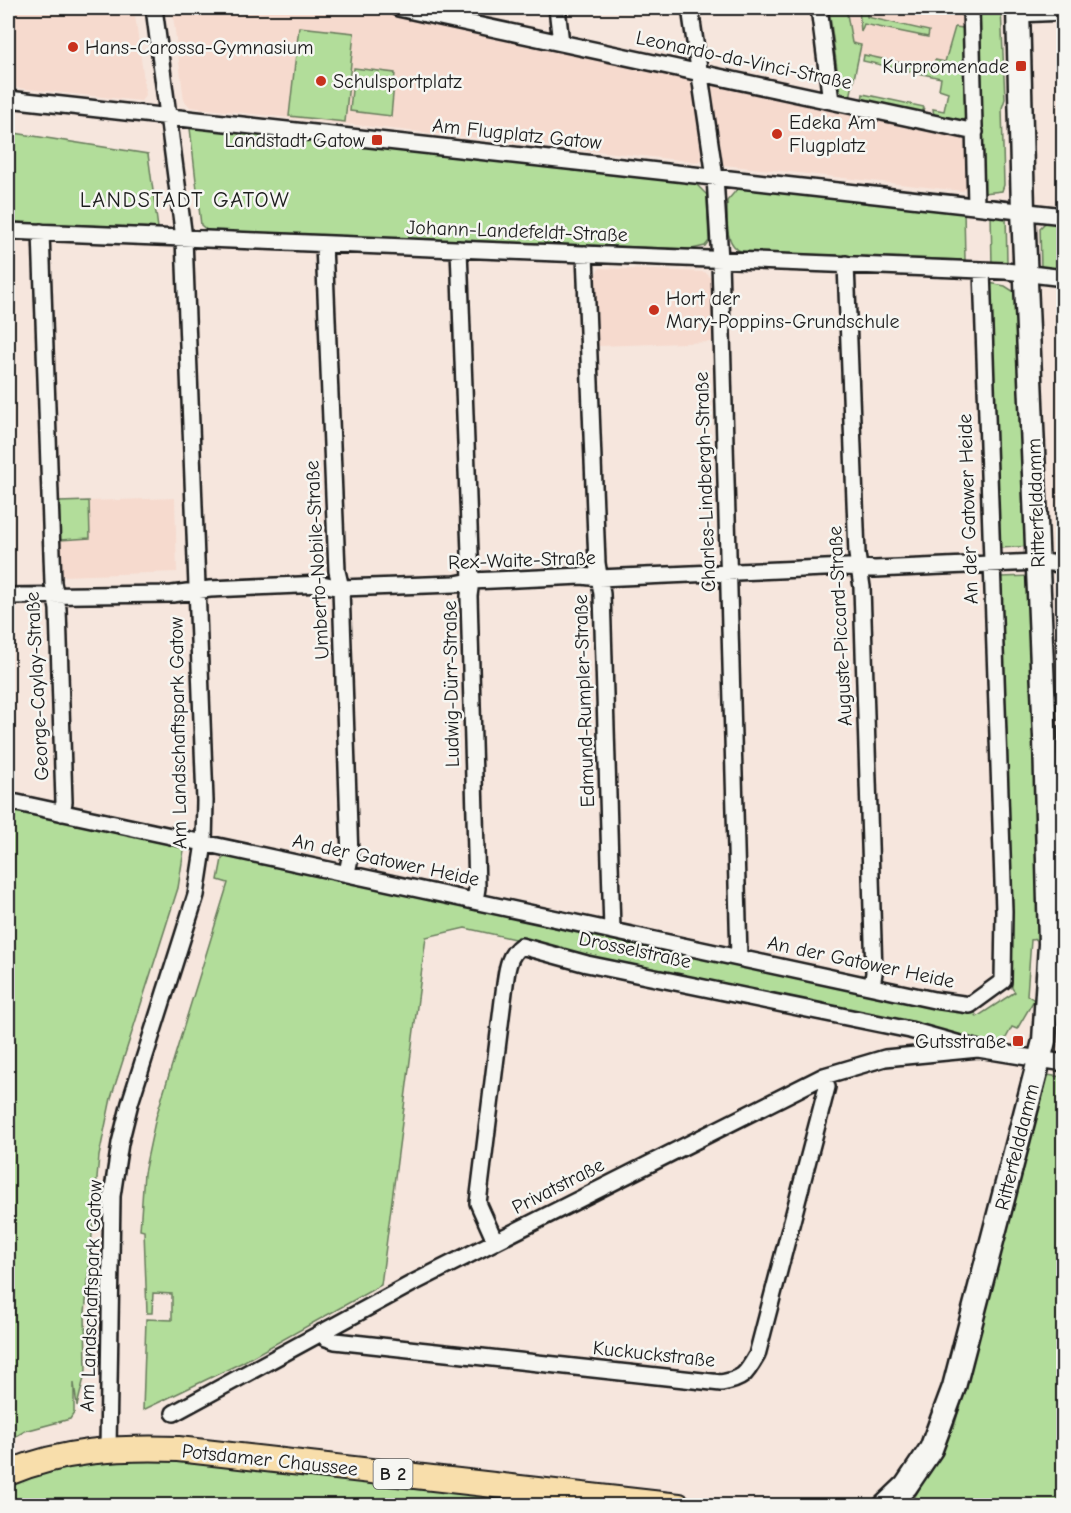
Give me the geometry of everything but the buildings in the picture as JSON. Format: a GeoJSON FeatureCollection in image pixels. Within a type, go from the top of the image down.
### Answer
{"type":"FeatureCollection","features":[{"type":"Feature","properties":{"kind":"main road","name":"Ritterfelddamm"},"geometry":{"type":"LineString","coordinates":[[885,1506],[906,1486],[930,1449],[954,1387],[1040,1059],[1048,1003],[1050,944],[1038,562],[1025,274],[1018,11]]}},
{"type":"Feature","properties":{"kind":"main road","name":"Potsdamer Chaussee"},"geometry":{"type":"LineString","coordinates":[[8,1473],[43,1460],[108,1448],[178,1449],[679,1506]]}},
{"type":"Feature","properties":{"kind":"street","name":"Am Landschaftspark Gatow"},"geometry":{"type":"LineString","coordinates":[[108,1448],[112,1196],[120,1143],[130,1103],[196,895],[204,843],[205,801],[184,238],[154,8]]}},
{"type":"Feature","properties":{"kind":"street","name":"Leonardo-da-Vinci-Straße"},"geometry":{"type":"LineString","coordinates":[[398,8],[429,11],[561,43],[975,132]]}},
{"type":"Feature","properties":{"kind":"street"},"geometry":{"type":"LineString","coordinates":[[557,8],[561,43]]}},
{"type":"Feature","properties":{"kind":"street","name":"Charles-Lindbergh-Straße"},"geometry":{"type":"LineString","coordinates":[[690,8],[715,177],[720,260],[739,958]]}},
{"type":"Feature","properties":{"kind":"street"},"geometry":{"type":"LineString","coordinates":[[819,8],[831,101]]}},
{"type":"Feature","properties":{"kind":"street"},"geometry":{"type":"LineString","coordinates":[[971,8],[976,205]]}},
{"type":"Feature","properties":{"kind":"street"},"geometry":{"type":"LineString","coordinates":[[1018,11],[1064,12]]}},
{"type":"Feature","properties":{"kind":"street","name":"Am Flugplatz Gatow"},"geometry":{"type":"LineString","coordinates":[[8,99],[1064,216]]}},
{"type":"Feature","properties":{"kind":"street","name":"Johann-Landefeldt-Straße"},"geometry":{"type":"LineString","coordinates":[[8,231],[982,270],[1064,278]]}},
{"type":"Feature","properties":{"kind":"street","name":"George-Caylay-Straße"},"geometry":{"type":"LineString","coordinates":[[41,232],[55,595],[58,620],[64,802],[62,813]]}},
{"type":"Feature","properties":{"kind":"street","name":"Umberto-Nobile-Straße"},"geometry":{"type":"LineString","coordinates":[[324,244],[337,571],[341,588],[350,858],[347,873]]}},
{"type":"Feature","properties":{"kind":"street","name":"Ludwig-Dürr-Straße"},"geometry":{"type":"LineString","coordinates":[[459,249],[471,581],[469,596],[477,888],[475,901]]}},
{"type":"Feature","properties":{"kind":"street","name":"Edmund-Rumpler-Straße"},"geometry":{"type":"LineString","coordinates":[[585,254],[612,930]]}},
{"type":"Feature","properties":{"kind":"street","name":"Auguste-Piccard-Straße"},"geometry":{"type":"LineString","coordinates":[[846,264],[859,568],[862,587],[874,961],[872,986]]}},
{"type":"Feature","properties":{"kind":"street","name":"An der Gatower Heide"},"geometry":{"type":"LineString","coordinates":[[8,801],[739,958],[970,1005],[1003,981],[1004,911],[982,270]]}},
{"type":"Feature","properties":{"kind":"street","name":"Rex-Waite-Straße"},"geometry":{"type":"LineString","coordinates":[[8,596],[172,594],[322,584],[341,588],[582,576],[599,578],[1038,562],[1064,564]]}},
{"type":"Feature","properties":{"kind":"street","name":"Drosselstraße"},"geometry":{"type":"LineString","coordinates":[[495,1241],[478,1203],[505,984],[509,962],[513,953],[521,946],[587,964],[910,1030],[978,1049],[1040,1059]]}},
{"type":"Feature","properties":{"kind":"street","name":"Privatstraße"},"geometry":{"type":"LineString","coordinates":[[174,1413],[495,1241],[824,1076],[885,1058],[978,1049]]}},
{"type":"Feature","properties":{"kind":"street"},"geometry":{"type":"LineString","coordinates":[[1040,1059],[1064,1063]]}},
{"type":"Feature","properties":{"kind":"street","name":"Kuckuckstraße"},"geometry":{"type":"LineString","coordinates":[[322,1332],[326,1338],[335,1341],[721,1383],[735,1381],[746,1374],[757,1355],[827,1087],[824,1076]]}},
{"type":"Feature","properties":{"kind":"shaded area","name":"Hans-Carossa-Gymnasium"},"geometry":{"type":"Polygon","coordinates":[[[8,8],[134,8],[146,95],[141,101],[8,87],[8,8]]]}},
{"type":"Feature","properties":{"kind":"shaded area"},"geometry":{"type":"Polygon","coordinates":[[[172,8],[361,8],[687,78],[693,84],[703,157],[698,162],[190,107],[184,100],[172,8]]]}},
{"type":"Feature","properties":{"kind":"shaded area"},"geometry":{"type":"Polygon","coordinates":[[[829,8],[962,8],[965,79],[835,51],[829,8]]]}},
{"type":"Feature","properties":{"kind":"shaded area"},"geometry":{"type":"Polygon","coordinates":[[[713,83],[961,137],[967,144],[968,185],[963,191],[724,165],[718,159],[708,88],[713,83]]]}},
{"type":"Feature","properties":{"kind":"shaded area","name":"Hort der Mary-Poppins-Grundschule"},"geometry":{"type":"Polygon","coordinates":[[[600,268],[705,272],[711,278],[713,342],[598,346],[595,274],[600,268]]]}},
{"type":"Feature","properties":{"kind":"shaded area"},"geometry":{"type":"Polygon","coordinates":[[[175,498],[177,572],[62,576],[60,540],[90,538],[89,501],[175,498]]]}},
{"type":"Feature","properties":{"kind":"green space"},"geometry":{"type":"Polygon","coordinates":[[[829,8],[846,8],[852,43],[861,45],[850,98],[840,91],[829,8]]]}},
{"type":"Feature","properties":{"kind":"green space"},"geometry":{"type":"Polygon","coordinates":[[[859,8],[867,8],[867,17],[929,31],[928,37],[864,24],[861,32],[859,8]]]}},
{"type":"Feature","properties":{"kind":"green space"},"geometry":{"type":"Polygon","coordinates":[[[977,8],[1001,8],[1005,99],[1002,108],[1004,185],[1002,191],[984,193],[983,189],[977,8]]]}},
{"type":"Feature","properties":{"kind":"green space","name":"Schulsportplatz"},"geometry":{"type":"Polygon","coordinates":[[[299,27],[354,33],[345,122],[289,116],[299,27]]]}},
{"type":"Feature","properties":{"kind":"green space"},"geometry":{"type":"Polygon","coordinates":[[[955,27],[963,28],[966,118],[959,122],[934,116],[933,109],[944,111],[948,92],[939,89],[941,78],[863,61],[864,55],[933,70],[935,60],[945,62],[955,27]]]}},
{"type":"Feature","properties":{"kind":"green space"},"geometry":{"type":"Polygon","coordinates":[[[354,68],[395,73],[391,116],[350,111],[354,68]]]}},
{"type":"Feature","properties":{"kind":"green space"},"geometry":{"type":"Polygon","coordinates":[[[863,94],[924,107],[922,114],[862,101],[863,94]]]}},
{"type":"Feature","properties":{"kind":"green space"},"geometry":{"type":"Polygon","coordinates":[[[197,126],[697,180],[697,185],[707,195],[709,241],[705,246],[692,249],[208,231],[201,225],[190,128],[197,126]]]}},
{"type":"Feature","properties":{"kind":"green space"},"geometry":{"type":"Polygon","coordinates":[[[8,132],[148,154],[158,228],[8,222],[8,132]]]}},
{"type":"Feature","properties":{"kind":"green space"},"geometry":{"type":"Polygon","coordinates":[[[739,187],[964,209],[965,260],[742,252],[732,243],[727,223],[727,201],[739,187]]]}},
{"type":"Feature","properties":{"kind":"green space"},"geometry":{"type":"Polygon","coordinates":[[[991,213],[1006,216],[1007,262],[992,265],[991,213]]]}},
{"type":"Feature","properties":{"kind":"green space"},"geometry":{"type":"Polygon","coordinates":[[[1063,221],[1063,274],[1041,269],[1040,228],[1046,222],[1063,221]]]}},
{"type":"Feature","properties":{"kind":"green space"},"geometry":{"type":"Polygon","coordinates":[[[989,283],[1005,286],[1019,295],[1031,546],[1000,548],[997,545],[989,283]]]}},
{"type":"Feature","properties":{"kind":"green space"},"geometry":{"type":"Polygon","coordinates":[[[89,501],[90,538],[60,540],[59,502],[89,501]]]}},
{"type":"Feature","properties":{"kind":"green space"},"geometry":{"type":"Polygon","coordinates":[[[1032,576],[1043,902],[1038,939],[1031,940],[1027,995],[1034,1000],[1017,1029],[1012,1027],[1001,1047],[465,928],[426,937],[381,1285],[241,1363],[143,1410],[146,1319],[172,1320],[172,1294],[153,1293],[152,1313],[147,1313],[144,1231],[140,1230],[144,1173],[156,1117],[228,883],[218,880],[222,859],[230,853],[975,1013],[977,1017],[1015,992],[1012,988],[998,582],[1000,577],[1032,576]]]}},
{"type":"Feature","properties":{"kind":"green space"},"geometry":{"type":"Polygon","coordinates":[[[8,807],[179,844],[184,850],[178,888],[111,1098],[99,1156],[85,1313],[86,1370],[77,1406],[74,1383],[74,1413],[70,1419],[25,1431],[8,1441],[8,807]]]}},
{"type":"Feature","properties":{"kind":"green space"},"geometry":{"type":"Polygon","coordinates":[[[1046,1075],[1063,1077],[1063,1505],[913,1506],[912,1502],[955,1424],[1046,1075]]]}},
{"type":"Feature","properties":{"kind":"green space"},"geometry":{"type":"Polygon","coordinates":[[[136,1458],[180,1460],[583,1506],[8,1506],[8,1484],[18,1480],[84,1463],[136,1458]]]}},
{"type":"Feature","properties":{"kind":"place","name":"Hans-Carossa-Gymnasium"},"geometry":{"type":"Point","coordinates":[73,47]}},
{"type":"Feature","properties":{"kind":"place","name":"Kurpromenade"},"geometry":{"type":"Point","coordinates":[1021,66]}},
{"type":"Feature","properties":{"kind":"place","name":"Schulsportplatz"},"geometry":{"type":"Point","coordinates":[321,81]}},
{"type":"Feature","properties":{"kind":"place","name":"Edeka Am Flugplatz"},"geometry":{"type":"Point","coordinates":[777,134]}},
{"type":"Feature","properties":{"kind":"place","name":"Landstadt Gatow"},"geometry":{"type":"Point","coordinates":[377,140]}},
{"type":"Feature","properties":{"kind":"place","name":"Hort der Mary-Poppins-Grundschule"},"geometry":{"type":"Point","coordinates":[654,310]}},
{"type":"Feature","properties":{"kind":"place","name":"Gutsstraße"},"geometry":{"type":"Point","coordinates":[1018,1041]}},
{"type":"Feature","properties":{"kind":"district","name":"LANDSTADT GATOW"},"geometry":{"type":"Point","coordinates":[185,200]}}]}
